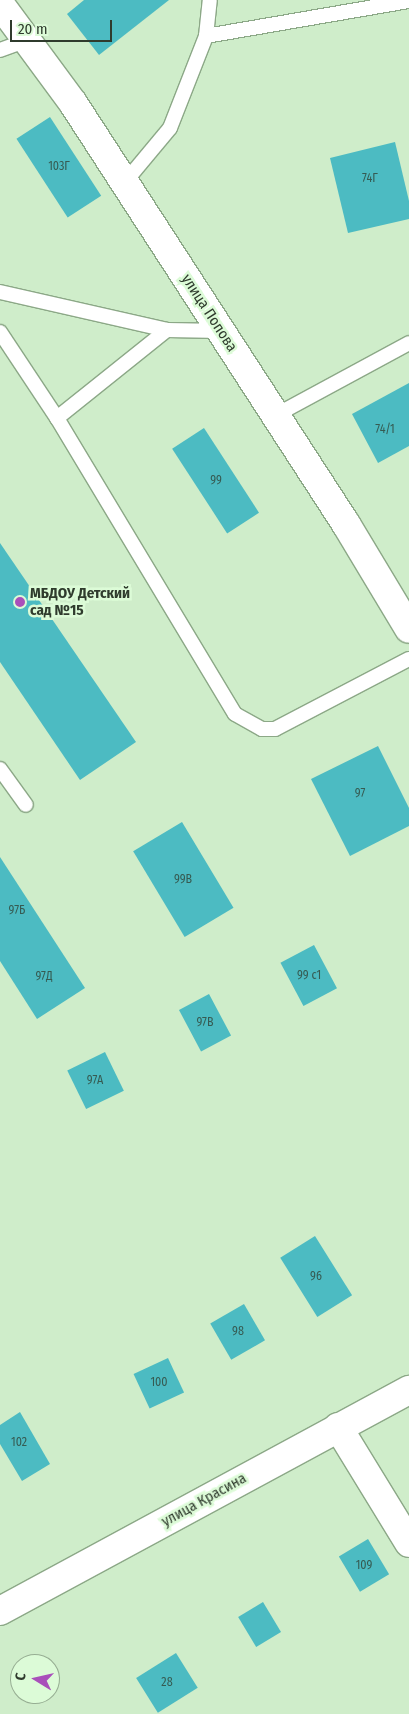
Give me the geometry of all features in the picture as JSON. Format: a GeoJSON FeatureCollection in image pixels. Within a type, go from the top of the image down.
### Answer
{"type":"FeatureCollection","features":[{"type":"Feature","properties":{"kind":"street","name":"улица Попова"},"geometry":{"type":"LineString","coordinates":[[0,4],[28,40],[125,182],[276,415],[409,629]]}},
{"type":"Feature","properties":{"kind":"street","name":"улица Красина"},"geometry":{"type":"LineString","coordinates":[[0,1611],[409,1390]]}},
{"type":"Feature","properties":{"kind":"street"},"geometry":{"type":"LineString","coordinates":[[338,1427],[409,1543]]}},
{"type":"Feature","properties":{"kind":"lane"},"geometry":{"type":"LineString","coordinates":[[125,182],[170,128],[206,36],[210,0]]}},
{"type":"Feature","properties":{"kind":"lane"},"geometry":{"type":"LineString","coordinates":[[206,36],[409,1]]}},
{"type":"Feature","properties":{"kind":"lane"},"geometry":{"type":"LineString","coordinates":[[0,50],[28,40]]}},
{"type":"Feature","properties":{"kind":"lane"},"geometry":{"type":"LineString","coordinates":[[0,292],[167,330],[220,331]]}},
{"type":"Feature","properties":{"kind":"lane"},"geometry":{"type":"LineString","coordinates":[[57,418],[167,330]]}},
{"type":"Feature","properties":{"kind":"lane"},"geometry":{"type":"LineString","coordinates":[[0,332],[57,418],[235,714],[262,729],[275,729],[409,659]]}},
{"type":"Feature","properties":{"kind":"lane"},"geometry":{"type":"LineString","coordinates":[[276,415],[409,343]]}},
{"type":"Feature","properties":{"kind":"lane"},"geometry":{"type":"LineString","coordinates":[[0,770],[26,805]]}},
{"type":"Feature","properties":{"kind":"building"},"geometry":{"type":"Polygon","coordinates":[[[84,0],[169,0],[99,55],[67,14],[84,0]]]}},
{"type":"Feature","properties":{"kind":"building"},"geometry":{"type":"Polygon","coordinates":[[[50,117],[101,196],[68,218],[16,139],[50,117]]]}},
{"type":"Feature","properties":{"kind":"building"},"geometry":{"type":"Polygon","coordinates":[[[395,142],[409,201],[409,219],[348,233],[330,158],[395,142]]]}},
{"type":"Feature","properties":{"kind":"building"},"geometry":{"type":"Polygon","coordinates":[[[409,383],[409,446],[378,463],[352,414],[409,383]]]}},
{"type":"Feature","properties":{"kind":"building"},"geometry":{"type":"Polygon","coordinates":[[[204,428],[259,513],[227,533],[172,449],[204,428]]]}},
{"type":"Feature","properties":{"kind":"building","name":"МБДОУ Детский сад №15"},"geometry":{"type":"Polygon","coordinates":[[[0,543],[136,742],[80,780],[0,662],[0,543]]]}},
{"type":"Feature","properties":{"kind":"building"},"geometry":{"type":"Polygon","coordinates":[[[378,746],[409,808],[409,826],[350,856],[311,779],[378,746]]]}},
{"type":"Feature","properties":{"kind":"building"},"geometry":{"type":"Polygon","coordinates":[[[182,822],[234,908],[185,937],[133,851],[182,822]]]}},
{"type":"Feature","properties":{"kind":"building"},"geometry":{"type":"Polygon","coordinates":[[[0,857],[85,988],[37,1019],[0,961],[0,857]]]}},
{"type":"Feature","properties":{"kind":"building"},"geometry":{"type":"Polygon","coordinates":[[[314,945],[337,988],[303,1006],[280,963],[314,945]]]}},
{"type":"Feature","properties":{"kind":"building"},"geometry":{"type":"Polygon","coordinates":[[[209,994],[231,1035],[201,1051],[179,1010],[209,994]]]}},
{"type":"Feature","properties":{"kind":"building"},"geometry":{"type":"Polygon","coordinates":[[[105,1052],[124,1091],[86,1109],[67,1070],[105,1052]]]}},
{"type":"Feature","properties":{"kind":"building"},"geometry":{"type":"Polygon","coordinates":[[[315,1236],[352,1295],[317,1317],[280,1258],[315,1236]]]}},
{"type":"Feature","properties":{"kind":"building"},"geometry":{"type":"Polygon","coordinates":[[[244,1304],[265,1340],[231,1360],[210,1324],[244,1304]]]}},
{"type":"Feature","properties":{"kind":"building"},"geometry":{"type":"Polygon","coordinates":[[[168,1358],[184,1392],[150,1408],[134,1374],[168,1358]]]}},
{"type":"Feature","properties":{"kind":"building"},"geometry":{"type":"Polygon","coordinates":[[[20,1412],[50,1464],[22,1481],[0,1444],[0,1425],[20,1412]]]}},
{"type":"Feature","properties":{"kind":"building"},"geometry":{"type":"Polygon","coordinates":[[[368,1539],[389,1574],[360,1592],[339,1557],[368,1539]]]}},
{"type":"Feature","properties":{"kind":"building"},"geometry":{"type":"Polygon","coordinates":[[[263,1602],[281,1632],[256,1647],[238,1617],[263,1602]]]}},
{"type":"Feature","properties":{"kind":"building"},"geometry":{"type":"Polygon","coordinates":[[[176,1653],[198,1688],[158,1713],[136,1678],[176,1653]]]}},
{"type":"Feature","properties":{"kind":"place","name":"МБДОУ Детский сад №15"},"geometry":{"type":"Point","coordinates":[20,602]}}]}
